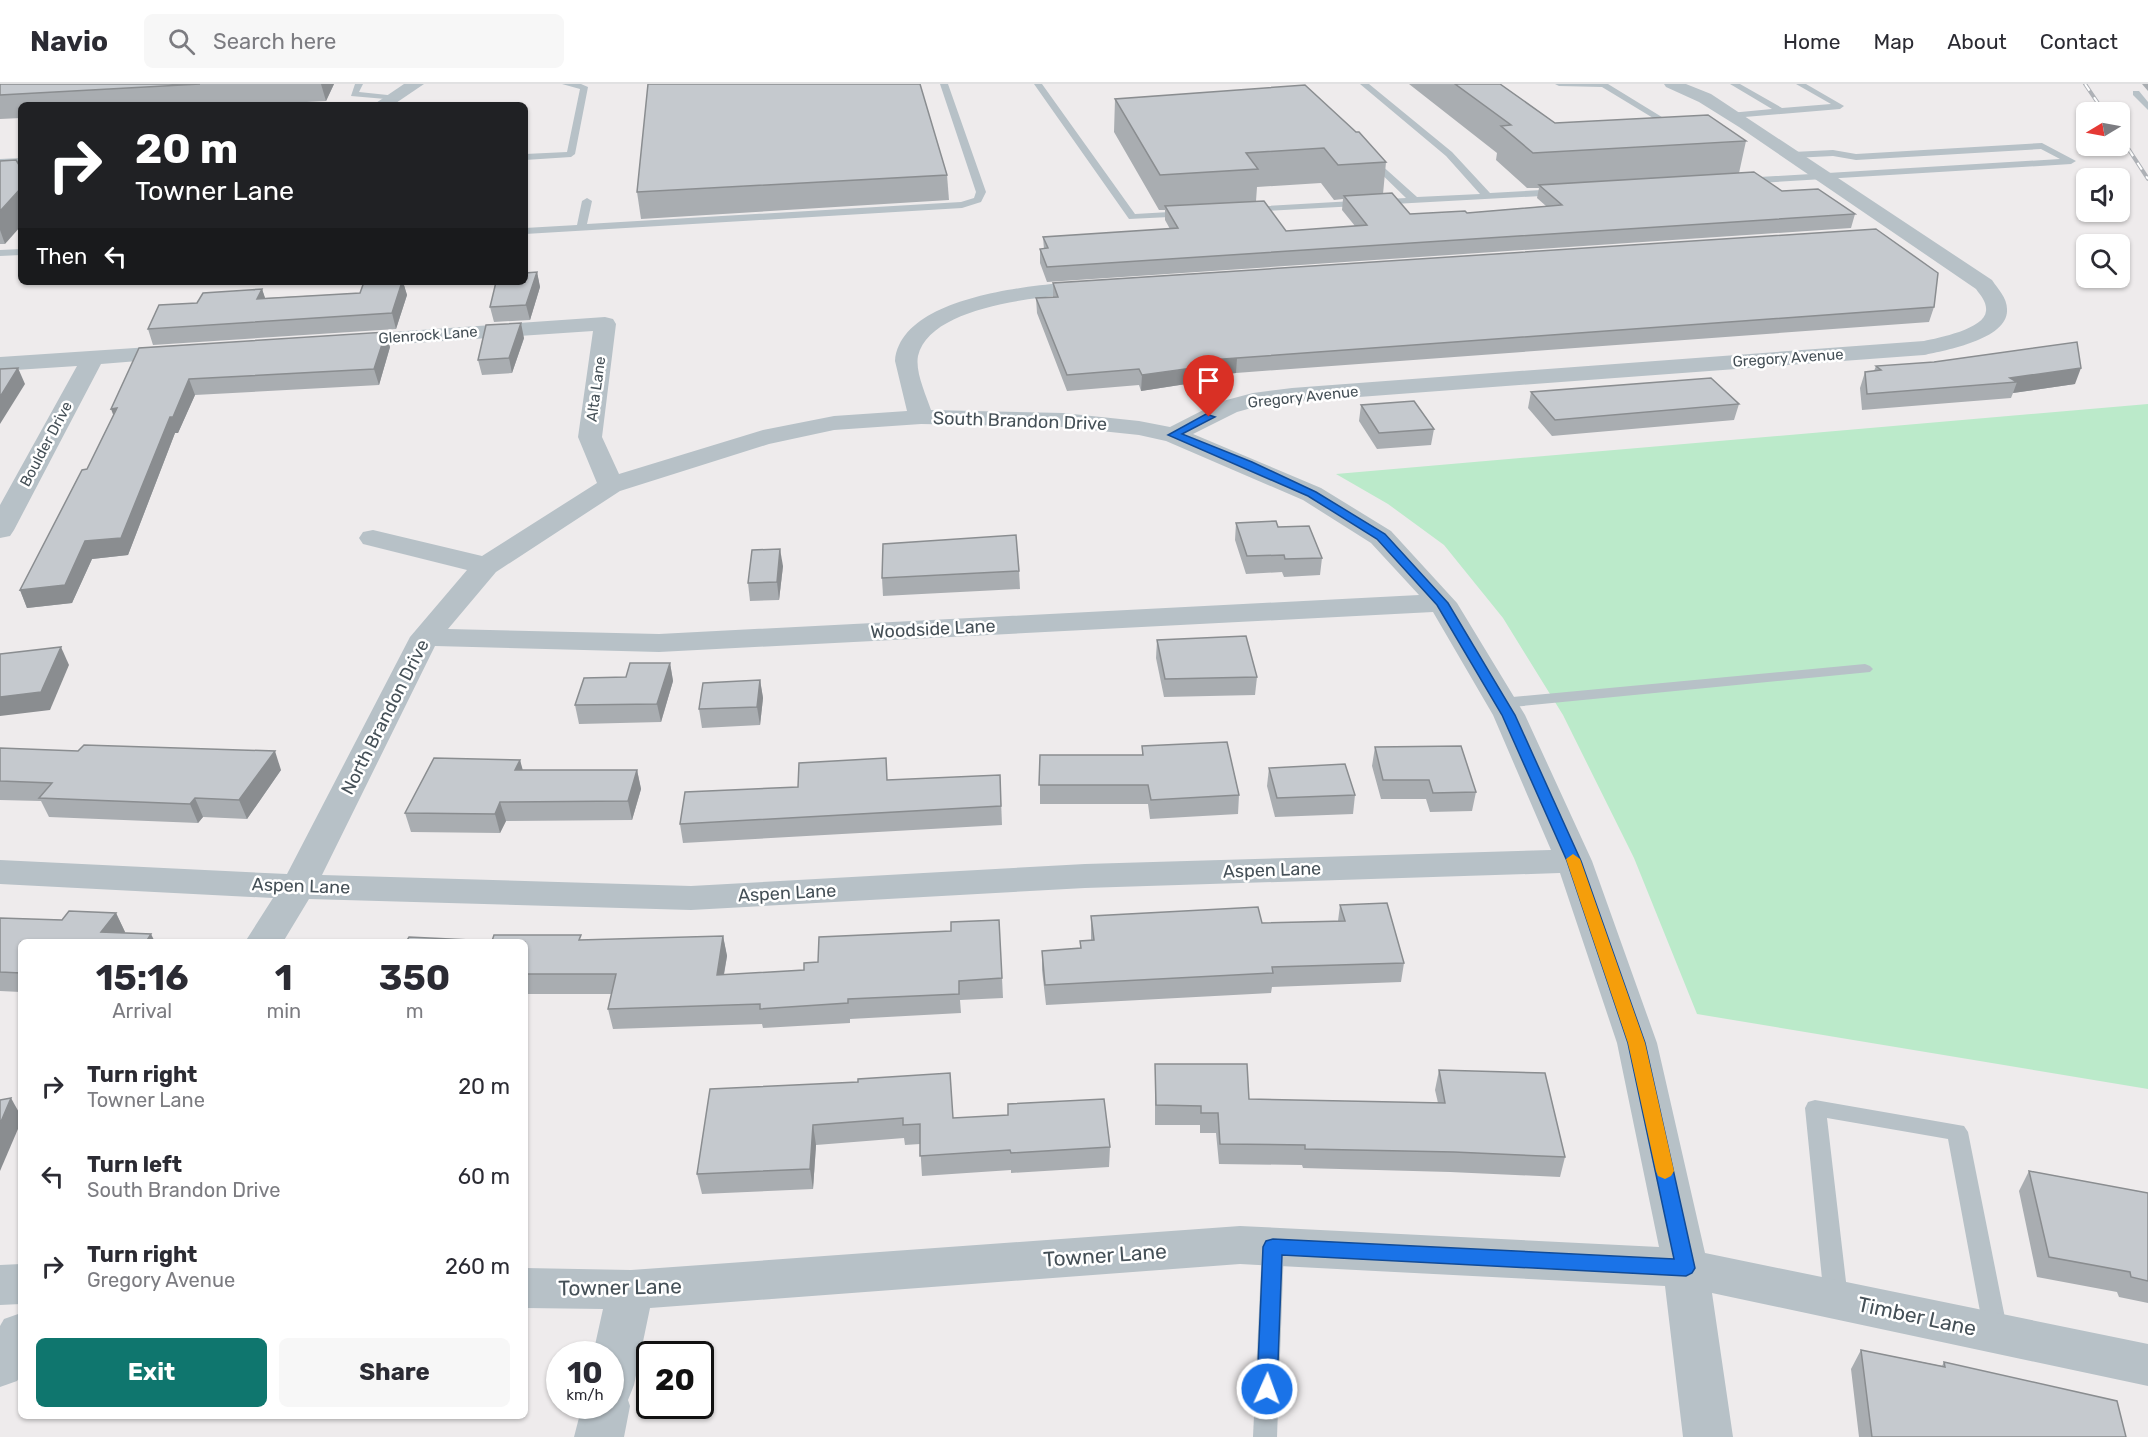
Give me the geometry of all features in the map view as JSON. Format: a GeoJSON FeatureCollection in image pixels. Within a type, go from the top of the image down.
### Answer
{"type":"FeatureCollection","features":[{"type":"Feature","properties":{"kind":"street"},"geometry":{"type":"LineString","coordinates":[[389,101],[416,84]]}},
{"type":"Feature","properties":{"kind":"street","name":"Gregory Avenue"},"geometry":{"type":"LineString","coordinates":[[1173,435],[1228,407],[1253,400],[1292,395],[1924,348],[1957,340],[1984,328],[1992,320],[1997,310],[1996,302],[1984,285],[1733,115],[1706,98],[1672,84]]}},
{"type":"Feature","properties":{"kind":"street"},"geometry":{"type":"LineString","coordinates":[[0,164],[18,163]]}},
{"type":"Feature","properties":{"kind":"street"},"geometry":{"type":"LineString","coordinates":[[1874,236],[1909,233]]}},
{"type":"Feature","properties":{"kind":"street"},"geometry":{"type":"LineString","coordinates":[[921,417],[907,356],[914,340],[933,323],[964,308],[995,298],[1047,290],[1118,285]]}},
{"type":"Feature","properties":{"kind":"street","name":"Glenrock Lane"},"geometry":{"type":"LineString","coordinates":[[319,342],[605,324]]}},
{"type":"Feature","properties":{"kind":"street","name":"Alta Lane"},"geometry":{"type":"LineString","coordinates":[[605,324],[590,437],[611,485]]}},
{"type":"Feature","properties":{"kind":"street"},"geometry":{"type":"LineString","coordinates":[[0,364],[200,350]]}},
{"type":"Feature","properties":{"kind":"street","name":"Boulder Drive"},"geometry":{"type":"LineString","coordinates":[[0,530],[93,357]]}},
{"type":"Feature","properties":{"kind":"street","name":"South Brandon Drive"},"geometry":{"type":"LineString","coordinates":[[921,417],[1063,420],[1139,428],[1173,435],[1312,494],[1381,537],[1442,603],[1502,703],[1574,861],[1637,1043],[1686,1268],[1708,1437]]}},
{"type":"Feature","properties":{"kind":"street","name":"North Brandon Drive"},"geometry":{"type":"LineString","coordinates":[[266,939],[298,887],[425,637],[486,566],[611,485],[764,438],[834,423],[921,417]]}},
{"type":"Feature","properties":{"kind":"street"},"geometry":{"type":"LineString","coordinates":[[373,538],[486,566]]}},
{"type":"Feature","properties":{"kind":"street","name":"Woodside Lane"},"geometry":{"type":"LineString","coordinates":[[425,637],[658,643],[1442,603]]}},
{"type":"Feature","properties":{"kind":"street","name":"Aspen Lane"},"geometry":{"type":"LineString","coordinates":[[0,872],[298,887],[691,898],[1085,876],[1574,861]]}},
{"type":"Feature","properties":{"kind":"street","name":"Towner Lane"},"geometry":{"type":"LineString","coordinates":[[528,1288],[632,1290],[1240,1245],[1686,1268]]}},
{"type":"Feature","properties":{"kind":"street","name":"Timber Lane"},"geometry":{"type":"LineString","coordinates":[[1686,1268],[2148,1365]]}},
{"type":"Feature","properties":{"kind":"street"},"geometry":{"type":"LineString","coordinates":[[0,1285],[18,1284]]}},
{"type":"Feature","properties":{"kind":"street"},"geometry":{"type":"LineString","coordinates":[[620,1341],[632,1290]]}},
{"type":"Feature","properties":{"kind":"street"},"geometry":{"type":"LineString","coordinates":[[0,1366],[18,1339]]}},
{"type":"Feature","properties":{"kind":"street"},"geometry":{"type":"LineString","coordinates":[[599,1437],[603,1419]]}},
{"type":"Feature","properties":{"kind":"lane"},"geometry":{"type":"LineString","coordinates":[[358,84],[354,94],[389,101]]}},
{"type":"Feature","properties":{"kind":"lane"},"geometry":{"type":"LineString","coordinates":[[528,157],[571,154],[584,87],[566,84]]}},
{"type":"Feature","properties":{"kind":"lane"},"geometry":{"type":"LineString","coordinates":[[528,231],[962,205],[978,200],[981,192],[944,84]]}},
{"type":"Feature","properties":{"kind":"lane"},"geometry":{"type":"LineString","coordinates":[[1038,84],[1132,217],[1203,213]]}},
{"type":"Feature","properties":{"kind":"lane"},"geometry":{"type":"LineString","coordinates":[[1364,84],[1449,154],[1487,196]]}},
{"type":"Feature","properties":{"kind":"lane"},"geometry":{"type":"LineString","coordinates":[[1559,84],[1603,85],[1666,122]]}},
{"type":"Feature","properties":{"kind":"lane"},"geometry":{"type":"LineString","coordinates":[[1734,84],[1781,111]]}},
{"type":"Feature","properties":{"kind":"lane"},"geometry":{"type":"LineString","coordinates":[[1733,115],[1840,106],[1800,84]]}},
{"type":"Feature","properties":{"kind":"lane"},"geometry":{"type":"LineString","coordinates":[[2136,93],[2148,107]]}},
{"type":"Feature","properties":{"kind":"lane"},"geometry":{"type":"LineString","coordinates":[[1358,146],[1414,201]]}},
{"type":"Feature","properties":{"kind":"lane"},"geometry":{"type":"LineString","coordinates":[[1732,182],[2071,161],[2042,146],[1856,157],[1833,153],[1793,155]]}},
{"type":"Feature","properties":{"kind":"lane"},"geometry":{"type":"LineString","coordinates":[[1238,211],[1569,191]]}},
{"type":"Feature","properties":{"kind":"lane"},"geometry":{"type":"LineString","coordinates":[[582,227],[587,201]]}},
{"type":"Feature","properties":{"kind":"lane"},"geometry":{"type":"LineString","coordinates":[[2,253],[18,252]]}},
{"type":"Feature","properties":{"kind":"lane"},"geometry":{"type":"LineString","coordinates":[[1502,703],[1865,669]]}},
{"type":"Feature","properties":{"kind":"lane"},"geometry":{"type":"LineString","coordinates":[[1836,1299],[1815,1108],[1957,1132],[1996,1333]]}},
{"type":"Feature","properties":{"kind":"lane"},"geometry":{"type":"LineString","coordinates":[[1265,1437],[1273,1247]]}},
{"type":"Feature","properties":{"kind":"green space"},"geometry":{"type":"Polygon","coordinates":[[[2148,404],[2148,1089],[1697,1014],[1634,858],[1563,715],[1503,618],[1444,545],[1388,504],[1336,474],[2148,404]]]}},
{"type":"Feature","properties":{"kind":"building"},"geometry":{"type":"Polygon","coordinates":[[[0,84],[200,84],[0,95],[0,84]]]}},
{"type":"Feature","properties":{"kind":"building"},"geometry":{"type":"Polygon","coordinates":[[[648,84],[920,84],[947,175],[637,192],[648,84]]]}},
{"type":"Feature","properties":{"kind":"building"},"geometry":{"type":"Polygon","coordinates":[[[1455,84],[1500,84],[1555,123],[1708,115],[1746,141],[1533,153],[1501,126],[1511,125],[1455,84]]]}},
{"type":"Feature","properties":{"kind":"building"},"geometry":{"type":"Polygon","coordinates":[[[1305,85],[1356,132],[1359,132],[1386,162],[1338,165],[1324,148],[1246,153],[1258,169],[1160,175],[1115,99],[1305,85]]]}},
{"type":"Feature","properties":{"kind":"building"},"geometry":{"type":"Polygon","coordinates":[[[16,160],[18,163],[18,191],[0,211],[0,161],[16,160]]]}},
{"type":"Feature","properties":{"kind":"building"},"geometry":{"type":"Polygon","coordinates":[[[1754,172],[1782,191],[1818,189],[1855,214],[1047,267],[1040,249],[1048,248],[1043,237],[1178,228],[1165,206],[1264,201],[1286,231],[1367,225],[1344,196],[1392,193],[1410,214],[1465,211],[1467,213],[1562,205],[1539,185],[1754,172]]]}},
{"type":"Feature","properties":{"kind":"building"},"geometry":{"type":"Polygon","coordinates":[[[1876,229],[1938,273],[1934,307],[1197,361],[1200,367],[1142,375],[1139,369],[1067,375],[1036,298],[1058,297],[1053,283],[1876,229]]]}},
{"type":"Feature","properties":{"kind":"building"},"geometry":{"type":"Polygon","coordinates":[[[537,272],[526,305],[490,307],[495,285],[528,285],[528,273],[537,272]]]}},
{"type":"Feature","properties":{"kind":"building"},"geometry":{"type":"Polygon","coordinates":[[[363,285],[401,285],[392,313],[148,329],[159,305],[197,303],[203,293],[262,289],[257,299],[360,293],[363,285]]]}},
{"type":"Feature","properties":{"kind":"building"},"geometry":{"type":"Polygon","coordinates":[[[521,323],[509,358],[478,360],[486,325],[521,323]]]}},
{"type":"Feature","properties":{"kind":"building"},"geometry":{"type":"Polygon","coordinates":[[[386,332],[374,369],[189,379],[173,417],[170,417],[121,538],[85,541],[65,585],[20,590],[82,470],[87,469],[117,408],[111,409],[139,348],[386,332]]]}},
{"type":"Feature","properties":{"kind":"building"},"geometry":{"type":"Polygon","coordinates":[[[2077,342],[2081,368],[2010,378],[2017,382],[1867,394],[1865,372],[1881,370],[1876,366],[1934,362],[2077,342]]]}},
{"type":"Feature","properties":{"kind":"building"},"geometry":{"type":"Polygon","coordinates":[[[18,368],[0,397],[0,369],[18,368]]]}},
{"type":"Feature","properties":{"kind":"building"},"geometry":{"type":"Polygon","coordinates":[[[1711,378],[1739,404],[1555,420],[1531,392],[1711,378]]]}},
{"type":"Feature","properties":{"kind":"building"},"geometry":{"type":"Polygon","coordinates":[[[1414,401],[1434,429],[1379,433],[1361,405],[1414,401]]]}},
{"type":"Feature","properties":{"kind":"building"},"geometry":{"type":"Polygon","coordinates":[[[1276,521],[1278,527],[1309,526],[1322,558],[1285,559],[1284,555],[1247,556],[1236,523],[1276,521]]]}},
{"type":"Feature","properties":{"kind":"building"},"geometry":{"type":"Polygon","coordinates":[[[1016,535],[1019,571],[882,578],[883,544],[1016,535]]]}},
{"type":"Feature","properties":{"kind":"building"},"geometry":{"type":"Polygon","coordinates":[[[780,549],[777,582],[748,583],[752,550],[780,549]]]}},
{"type":"Feature","properties":{"kind":"building"},"geometry":{"type":"Polygon","coordinates":[[[1246,636],[1257,677],[1165,679],[1157,640],[1246,636]]]}},
{"type":"Feature","properties":{"kind":"building"},"geometry":{"type":"Polygon","coordinates":[[[61,647],[41,692],[0,697],[0,654],[61,647]]]}},
{"type":"Feature","properties":{"kind":"building"},"geometry":{"type":"Polygon","coordinates":[[[630,663],[670,663],[657,704],[575,705],[584,678],[626,677],[630,663]]]}},
{"type":"Feature","properties":{"kind":"building"},"geometry":{"type":"Polygon","coordinates":[[[760,680],[757,707],[699,709],[703,683],[760,680]]]}},
{"type":"Feature","properties":{"kind":"building"},"geometry":{"type":"Polygon","coordinates":[[[1227,742],[1239,795],[1151,800],[1148,785],[1039,785],[1040,755],[1143,755],[1142,746],[1227,742]]]}},
{"type":"Feature","properties":{"kind":"building"},"geometry":{"type":"Polygon","coordinates":[[[84,745],[275,751],[239,800],[195,798],[190,804],[39,798],[52,783],[0,781],[0,748],[78,751],[84,745]]]}},
{"type":"Feature","properties":{"kind":"building"},"geometry":{"type":"Polygon","coordinates":[[[1461,746],[1476,792],[1433,793],[1429,780],[1383,780],[1375,747],[1461,746]]]}},
{"type":"Feature","properties":{"kind":"building"},"geometry":{"type":"Polygon","coordinates":[[[434,758],[520,760],[515,770],[637,770],[628,801],[500,802],[495,814],[405,813],[434,758]]]}},
{"type":"Feature","properties":{"kind":"building"},"geometry":{"type":"Polygon","coordinates":[[[886,758],[887,780],[1000,775],[1001,806],[680,824],[685,792],[798,787],[799,763],[886,758]]]}},
{"type":"Feature","properties":{"kind":"building"},"geometry":{"type":"Polygon","coordinates":[[[1345,764],[1355,795],[1277,798],[1269,768],[1345,764]]]}},
{"type":"Feature","properties":{"kind":"building"},"geometry":{"type":"Polygon","coordinates":[[[1387,903],[1404,963],[1272,967],[1273,973],[1045,985],[1042,951],[1081,948],[1080,941],[1094,940],[1091,916],[1258,907],[1262,923],[1345,921],[1340,905],[1387,903]]]}},
{"type":"Feature","properties":{"kind":"building"},"geometry":{"type":"Polygon","coordinates":[[[69,911],[116,913],[101,932],[151,934],[148,939],[18,939],[18,973],[0,972],[0,918],[62,920],[69,911]]]}},
{"type":"Feature","properties":{"kind":"building"},"geometry":{"type":"Polygon","coordinates":[[[999,920],[1002,978],[959,981],[959,994],[848,999],[848,1003],[760,1009],[760,1004],[608,1009],[616,974],[528,974],[528,939],[493,939],[494,935],[581,935],[579,940],[723,936],[717,975],[804,970],[804,963],[818,962],[819,937],[951,931],[951,922],[999,920]]]}},
{"type":"Feature","properties":{"kind":"building"},"geometry":{"type":"Polygon","coordinates":[[[409,937],[450,939],[408,939],[409,937]]]}},
{"type":"Feature","properties":{"kind":"building"},"geometry":{"type":"Polygon","coordinates":[[[1155,1064],[1247,1064],[1249,1099],[1445,1103],[1439,1070],[1545,1073],[1565,1157],[1305,1149],[1305,1145],[1220,1144],[1218,1113],[1201,1113],[1201,1106],[1156,1105],[1155,1064]]]}},
{"type":"Feature","properties":{"kind":"building"},"geometry":{"type":"Polygon","coordinates":[[[950,1073],[953,1118],[1008,1115],[1008,1104],[1104,1099],[1110,1147],[920,1156],[920,1124],[903,1125],[903,1118],[813,1125],[810,1169],[697,1174],[710,1089],[858,1082],[858,1079],[950,1073]]]}},
{"type":"Feature","properties":{"kind":"building"},"geometry":{"type":"Polygon","coordinates":[[[11,1098],[0,1124],[0,1100],[11,1098]]]}},
{"type":"Feature","properties":{"kind":"building"},"geometry":{"type":"Polygon","coordinates":[[[2029,1171],[2148,1193],[2148,1281],[2131,1277],[2130,1272],[2049,1257],[2029,1171]]]}},
{"type":"Feature","properties":{"kind":"building"},"geometry":{"type":"Polygon","coordinates":[[[1861,1350],[1945,1367],[1944,1362],[2117,1401],[2126,1437],[1872,1437],[1861,1350]]]}},
{"type":"Feature","properties":{"kind":"railway"},"geometry":{"type":"LineString","coordinates":[[2085,84],[2097,102]]}},
{"type":"Feature","properties":{"kind":"railway"},"geometry":{"type":"LineString","coordinates":[[2130,151],[2148,179]]}},
{"type":"Feature","properties":{"kind":"slow traffic"},"geometry":{"type":"LineString","coordinates":[[1573,859],[1637,1043],[1665,1171]]}},
{"type":"Feature","properties":{"kind":"route"},"geometry":{"type":"LineString","coordinates":[[1209,417],[1173,435],[1312,494],[1381,537],[1442,603],[1509,715],[1574,861],[1637,1043],[1686,1268],[1273,1247],[1267,1389]]}}]}
